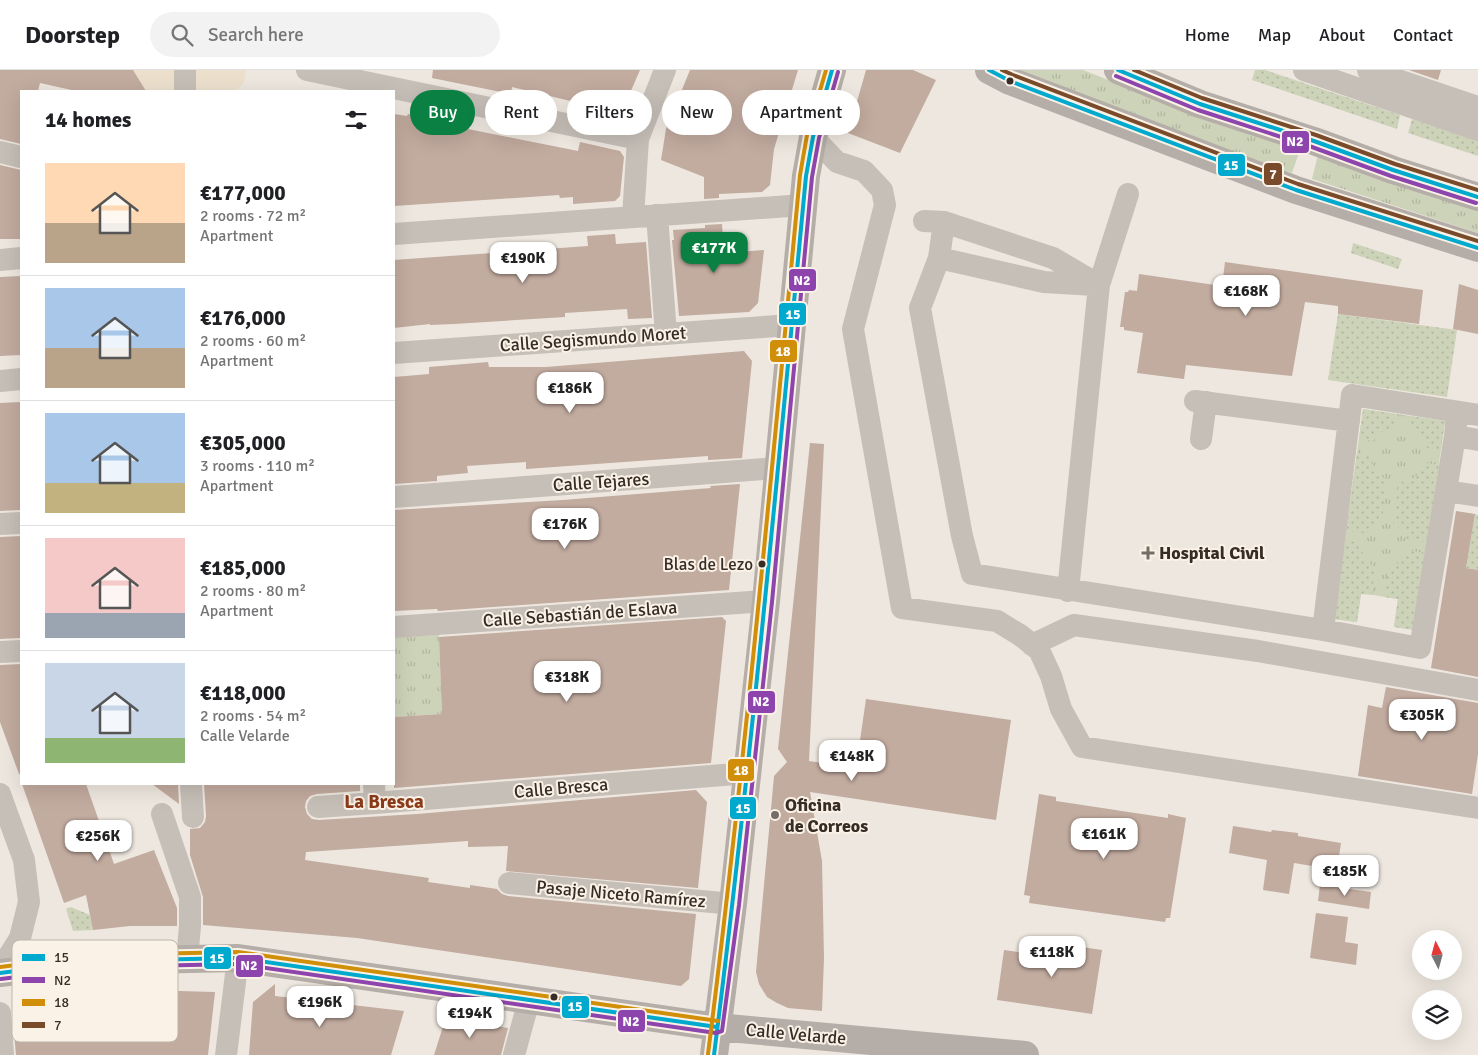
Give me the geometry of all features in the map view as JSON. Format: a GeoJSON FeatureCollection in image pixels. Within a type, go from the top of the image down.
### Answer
{"type":"FeatureCollection","features":[{"type":"Feature","properties":{"kind":"main road"},"geometry":{"type":"LineString","coordinates":[[714,1055],[748,773],[806,176],[812,137],[832,70]]}},
{"type":"Feature","properties":{"kind":"main road"},"geometry":{"type":"LineString","coordinates":[[989,70],[1010,81],[1296,190],[1478,248]]}},
{"type":"Feature","properties":{"kind":"main road"},"geometry":{"type":"LineString","coordinates":[[1118,70],[1200,104],[1478,197]]}},
{"type":"Feature","properties":{"kind":"main road","name":"Calle Velarde"},"geometry":{"type":"LineString","coordinates":[[178,959],[238,958],[717,1027],[993,1054],[1025,1055]]}},
{"type":"Feature","properties":{"kind":"street"},"geometry":{"type":"LineString","coordinates":[[307,70],[638,139]]}},
{"type":"Feature","properties":{"kind":"street"},"geometry":{"type":"LineString","coordinates":[[633,217],[638,139],[665,70]]}},
{"type":"Feature","properties":{"kind":"street"},"geometry":{"type":"LineString","coordinates":[[1304,70],[1478,130]]}},
{"type":"Feature","properties":{"kind":"street"},"geometry":{"type":"LineString","coordinates":[[1368,70],[1478,107]]}},
{"type":"Feature","properties":{"kind":"street"},"geometry":{"type":"LineString","coordinates":[[812,137],[837,162],[864,171],[882,190],[885,205],[854,329],[902,608],[997,621],[1020,635],[1039,650],[1051,676],[1061,708],[1082,747],[1478,808]]}},
{"type":"Feature","properties":{"kind":"street"},"geometry":{"type":"LineString","coordinates":[[0,152],[20,156]]}},
{"type":"Feature","properties":{"kind":"street"},"geometry":{"type":"LineString","coordinates":[[1068,590],[1098,285],[1128,194]]}},
{"type":"Feature","properties":{"kind":"street"},"geometry":{"type":"LineString","coordinates":[[395,234],[803,204]]}},
{"type":"Feature","properties":{"kind":"street"},"geometry":{"type":"LineString","coordinates":[[657,215],[666,334]]}},
{"type":"Feature","properties":{"kind":"street"},"geometry":{"type":"LineString","coordinates":[[1098,285],[1053,258],[934,221],[939,258],[920,308],[962,536],[972,574],[1323,630],[1420,648],[1455,436],[1467,413],[1352,395],[1323,630]]}},
{"type":"Feature","properties":{"kind":"street"},"geometry":{"type":"LineString","coordinates":[[0,260],[20,258]]}},
{"type":"Feature","properties":{"kind":"street"},"geometry":{"type":"LineString","coordinates":[[939,258],[1044,282],[1098,285]]}},
{"type":"Feature","properties":{"kind":"street","name":"Calle Segismundo Moret"},"geometry":{"type":"LineString","coordinates":[[395,353],[791,325]]}},
{"type":"Feature","properties":{"kind":"street"},"geometry":{"type":"LineString","coordinates":[[0,381],[20,379]]}},
{"type":"Feature","properties":{"kind":"street"},"geometry":{"type":"LineString","coordinates":[[1201,439],[1200,401],[1349,421]]}},
{"type":"Feature","properties":{"kind":"street"},"geometry":{"type":"LineString","coordinates":[[1455,436],[1478,440]]}},
{"type":"Feature","properties":{"kind":"street","name":"Calle Tejares"},"geometry":{"type":"LineString","coordinates":[[395,496],[778,468]]}},
{"type":"Feature","properties":{"kind":"street"},"geometry":{"type":"LineString","coordinates":[[1446,491],[1478,496]]}},
{"type":"Feature","properties":{"kind":"street"},"geometry":{"type":"LineString","coordinates":[[0,524],[20,523]]}},
{"type":"Feature","properties":{"kind":"street","name":"Calle Sebastián de Eslava"},"geometry":{"type":"LineString","coordinates":[[395,627],[766,601]]}},
{"type":"Feature","properties":{"kind":"street"},"geometry":{"type":"LineString","coordinates":[[1032,645],[1074,625],[1258,651],[1478,690]]}},
{"type":"Feature","properties":{"kind":"street"},"geometry":{"type":"LineString","coordinates":[[0,652],[20,651]]}},
{"type":"Feature","properties":{"kind":"street","name":"Calle Bresca"},"geometry":{"type":"LineString","coordinates":[[318,806],[375,793],[748,773]]}},
{"type":"Feature","properties":{"kind":"street"},"geometry":{"type":"LineString","coordinates":[[191,785],[193,817]]}},
{"type":"Feature","properties":{"kind":"street"},"geometry":{"type":"LineString","coordinates":[[0,794],[24,860],[29,902],[19,940]]}},
{"type":"Feature","properties":{"kind":"street"},"geometry":{"type":"LineString","coordinates":[[162,814],[190,897],[187,959]]}},
{"type":"Feature","properties":{"kind":"street","name":"Pasaje Niceto Ramírez"},"geometry":{"type":"LineString","coordinates":[[509,883],[732,904]]}},
{"type":"Feature","properties":{"kind":"street"},"geometry":{"type":"LineString","coordinates":[[0,971],[12,951]]}},
{"type":"Feature","properties":{"kind":"street"},"geometry":{"type":"LineString","coordinates":[[226,1055],[238,958]]}},
{"type":"Feature","properties":{"kind":"street"},"geometry":{"type":"LineString","coordinates":[[514,1055],[529,1000]]}},
{"type":"Feature","properties":{"kind":"street"},"geometry":{"type":"LineString","coordinates":[[0,1013],[3,1055]]}},
{"type":"Feature","properties":{"kind":"green space"},"geometry":{"type":"Polygon","coordinates":[[[1020,70],[1083,70],[1154,98],[1300,150],[1292,173],[1202,141],[1020,70]]]}},
{"type":"Feature","properties":{"kind":"green space"},"geometry":{"type":"Polygon","coordinates":[[[1255,70],[1265,70],[1400,115],[1397,129],[1252,80],[1255,70]]]}},
{"type":"Feature","properties":{"kind":"green space"},"geometry":{"type":"Polygon","coordinates":[[[1412,119],[1478,141],[1478,156],[1408,133],[1412,119]]]}},
{"type":"Feature","properties":{"kind":"green space"},"geometry":{"type":"Polygon","coordinates":[[[1318,155],[1478,208],[1478,233],[1312,179],[1318,155]]]}},
{"type":"Feature","properties":{"kind":"green space"},"geometry":{"type":"Polygon","coordinates":[[[1353,243],[1402,259],[1398,269],[1351,253],[1353,243]]]}},
{"type":"Feature","properties":{"kind":"green space"},"geometry":{"type":"Polygon","coordinates":[[[1338,314],[1457,330],[1447,397],[1328,380],[1338,314]]]}},
{"type":"Feature","properties":{"kind":"green space"},"geometry":{"type":"Polygon","coordinates":[[[1363,409],[1445,421],[1415,630],[1394,627],[1398,599],[1361,593],[1357,622],[1334,619],[1363,409]]]}},
{"type":"Feature","properties":{"kind":"green space"},"geometry":{"type":"Polygon","coordinates":[[[1363,409],[1395,414],[1394,426],[1380,433],[1373,441],[1359,439],[1363,409]]]}},
{"type":"Feature","properties":{"kind":"green space"},"geometry":{"type":"Polygon","coordinates":[[[1410,416],[1445,421],[1441,450],[1427,448],[1420,436],[1409,427],[1410,416]]]}},
{"type":"Feature","properties":{"kind":"green space"},"geometry":{"type":"Polygon","coordinates":[[[1357,453],[1370,455],[1375,470],[1386,480],[1382,521],[1368,528],[1363,533],[1346,531],[1357,453]]]}},
{"type":"Feature","properties":{"kind":"green space"},"geometry":{"type":"Polygon","coordinates":[[[1426,463],[1439,465],[1428,543],[1407,539],[1404,532],[1393,523],[1399,483],[1416,477],[1426,463]]]}},
{"type":"Feature","properties":{"kind":"green space"},"geometry":{"type":"Polygon","coordinates":[[[1475,514],[1478,515],[1478,570],[1466,568],[1475,514]]]}},
{"type":"Feature","properties":{"kind":"green space"},"geometry":{"type":"Polygon","coordinates":[[[1345,540],[1360,543],[1364,557],[1375,567],[1372,595],[1361,594],[1357,622],[1334,619],[1345,540]]]}},
{"type":"Feature","properties":{"kind":"green space"},"geometry":{"type":"Polygon","coordinates":[[[1407,550],[1426,553],[1415,630],[1394,627],[1398,599],[1384,597],[1388,568],[1399,563],[1407,550]]]}},
{"type":"Feature","properties":{"kind":"green space"},"geometry":{"type":"Polygon","coordinates":[[[439,635],[442,714],[395,717],[395,637],[439,635]]]}},
{"type":"Feature","properties":{"kind":"green space"},"geometry":{"type":"Polygon","coordinates":[[[71,907],[90,915],[93,930],[73,931],[66,909],[71,907]]]}},
{"type":"Feature","properties":{"kind":"shaded area"},"geometry":{"type":"Polygon","coordinates":[[[133,70],[246,70],[244,83],[236,90],[146,90],[133,70]]]}},
{"type":"Feature","properties":{"kind":"building"},"geometry":{"type":"Polygon","coordinates":[[[0,70],[133,70],[145,90],[72,90],[40,83],[38,90],[20,90],[20,144],[0,139],[0,70]]]}},
{"type":"Feature","properties":{"kind":"building"},"geometry":{"type":"Polygon","coordinates":[[[433,70],[640,70],[631,90],[567,90],[567,100],[557,98],[557,90],[525,90],[512,87],[512,90],[491,90],[432,78],[433,70]]]}},
{"type":"Feature","properties":{"kind":"building"},"geometry":{"type":"Polygon","coordinates":[[[690,70],[798,70],[792,90],[742,90],[742,135],[778,135],[774,149],[770,185],[762,192],[719,194],[719,198],[704,199],[704,177],[661,160],[665,135],[732,135],[732,90],[682,90],[690,70]]]}},
{"type":"Feature","properties":{"kind":"building"},"geometry":{"type":"Polygon","coordinates":[[[866,70],[913,70],[936,80],[900,153],[853,135],[860,135],[860,91],[866,70]]]}},
{"type":"Feature","properties":{"kind":"building"},"geometry":{"type":"Polygon","coordinates":[[[1409,70],[1441,70],[1438,80],[1409,70]]]}},
{"type":"Feature","properties":{"kind":"building"},"geometry":{"type":"Polygon","coordinates":[[[395,114],[407,116],[410,114],[410,135],[475,135],[475,130],[485,132],[485,135],[498,135],[578,151],[580,142],[620,151],[624,157],[620,196],[615,201],[573,204],[573,197],[560,198],[559,195],[395,206],[395,114]]]}},
{"type":"Feature","properties":{"kind":"building"},"geometry":{"type":"Polygon","coordinates":[[[0,165],[20,170],[20,239],[0,239],[0,165]]]}},
{"type":"Feature","properties":{"kind":"building"},"geometry":{"type":"Polygon","coordinates":[[[722,224],[724,253],[764,250],[758,303],[749,312],[679,316],[672,240],[674,240],[673,230],[705,228],[705,225],[722,224]]]}},
{"type":"Feature","properties":{"kind":"building"},"geometry":{"type":"Polygon","coordinates":[[[615,234],[616,244],[646,242],[652,318],[628,319],[627,309],[565,313],[565,317],[430,324],[395,328],[395,260],[588,246],[587,236],[615,234]]]}},
{"type":"Feature","properties":{"kind":"building"},"geometry":{"type":"Polygon","coordinates":[[[1225,262],[1423,290],[1419,324],[1338,314],[1338,306],[1305,302],[1292,376],[1186,365],[1184,379],[1137,373],[1143,333],[1124,330],[1124,327],[1120,327],[1125,292],[1129,290],[1137,291],[1139,274],[1222,286],[1225,262]]]}},
{"type":"Feature","properties":{"kind":"building"},"geometry":{"type":"Polygon","coordinates":[[[20,276],[20,355],[0,356],[0,277],[20,276]]]}},
{"type":"Feature","properties":{"kind":"building"},"geometry":{"type":"Polygon","coordinates":[[[1459,284],[1478,290],[1478,334],[1453,329],[1459,284]]]}},
{"type":"Feature","properties":{"kind":"building"},"geometry":{"type":"Polygon","coordinates":[[[744,351],[752,361],[742,458],[708,460],[708,456],[526,469],[526,462],[467,466],[468,473],[437,476],[437,481],[395,484],[395,377],[429,374],[429,367],[488,362],[489,367],[546,367],[744,351]]]}},
{"type":"Feature","properties":{"kind":"building"},"geometry":{"type":"Polygon","coordinates":[[[20,402],[20,510],[0,511],[0,403],[20,402]]]}},
{"type":"Feature","properties":{"kind":"building"},"geometry":{"type":"Polygon","coordinates":[[[810,443],[824,444],[809,761],[856,768],[866,699],[1011,720],[996,820],[810,792],[822,861],[824,958],[822,1011],[788,1008],[777,1003],[767,997],[759,984],[756,972],[774,776],[787,762],[778,749],[810,443]]]}},
{"type":"Feature","properties":{"kind":"building"},"geometry":{"type":"Polygon","coordinates":[[[740,484],[729,590],[438,611],[437,609],[395,611],[395,510],[563,500],[711,488],[710,486],[740,484]]]}},
{"type":"Feature","properties":{"kind":"building"},"geometry":{"type":"Polygon","coordinates":[[[1456,511],[1475,514],[1466,568],[1478,570],[1478,677],[1431,668],[1456,511]]]}},
{"type":"Feature","properties":{"kind":"building"},"geometry":{"type":"Polygon","coordinates":[[[20,536],[20,638],[0,639],[0,537],[20,536]]]}},
{"type":"Feature","properties":{"kind":"building"},"geometry":{"type":"Polygon","coordinates":[[[722,617],[726,621],[711,763],[394,788],[395,717],[442,714],[439,637],[722,617]]]}},
{"type":"Feature","properties":{"kind":"building"},"geometry":{"type":"Polygon","coordinates":[[[20,664],[20,774],[0,722],[0,665],[20,664]]]}},
{"type":"Feature","properties":{"kind":"building"},"geometry":{"type":"Polygon","coordinates":[[[1386,687],[1478,703],[1478,754],[1472,794],[1358,776],[1368,705],[1382,708],[1386,687]]]}},
{"type":"Feature","properties":{"kind":"building"},"geometry":{"type":"Polygon","coordinates":[[[22,785],[86,785],[114,864],[154,850],[177,908],[177,926],[130,926],[93,930],[86,895],[64,903],[22,785]]]}},
{"type":"Feature","properties":{"kind":"building"},"geometry":{"type":"Polygon","coordinates":[[[153,785],[178,785],[179,804],[153,785]]]}},
{"type":"Feature","properties":{"kind":"building"},"geometry":{"type":"Polygon","coordinates":[[[204,785],[360,785],[360,791],[310,796],[306,801],[305,807],[307,814],[312,819],[319,820],[417,814],[696,790],[707,802],[698,888],[506,871],[508,846],[468,847],[468,841],[306,852],[305,860],[429,878],[428,882],[470,888],[470,885],[497,889],[502,894],[508,896],[696,914],[689,979],[681,986],[357,938],[203,925],[203,897],[190,855],[190,829],[200,828],[205,822],[204,785]]]}},
{"type":"Feature","properties":{"kind":"building"},"geometry":{"type":"Polygon","coordinates":[[[1039,794],[1056,797],[1056,801],[1168,818],[1168,814],[1186,818],[1170,918],[1166,918],[1165,922],[1029,903],[1030,896],[1024,895],[1039,794]]]}},
{"type":"Feature","properties":{"kind":"building"},"geometry":{"type":"Polygon","coordinates":[[[1233,826],[1271,832],[1272,830],[1298,833],[1298,836],[1341,843],[1337,870],[1294,863],[1289,894],[1263,890],[1267,860],[1229,853],[1233,826]]]}},
{"type":"Feature","properties":{"kind":"building"},"geometry":{"type":"Polygon","coordinates":[[[1320,885],[1371,892],[1369,909],[1318,901],[1320,885]]]}},
{"type":"Feature","properties":{"kind":"building"},"geometry":{"type":"Polygon","coordinates":[[[1316,913],[1348,917],[1345,942],[1358,944],[1356,965],[1310,958],[1316,913]]]}},
{"type":"Feature","properties":{"kind":"building"},"geometry":{"type":"Polygon","coordinates":[[[1049,942],[1102,950],[1092,1014],[997,1000],[1004,950],[1047,956],[1049,942]]]}},
{"type":"Feature","properties":{"kind":"building"},"geometry":{"type":"Polygon","coordinates":[[[275,984],[275,996],[404,1011],[391,1055],[249,1055],[253,1002],[275,984]]]}},
{"type":"Feature","properties":{"kind":"building"},"geometry":{"type":"Polygon","coordinates":[[[178,991],[215,992],[208,1055],[16,1055],[15,1042],[178,1042],[178,991]]]}},
{"type":"Feature","properties":{"kind":"building"},"geometry":{"type":"Polygon","coordinates":[[[446,1017],[508,1028],[501,1055],[434,1055],[446,1017]]]}},
{"type":"Feature","properties":{"kind":"transit line","name":"18"},"geometry":{"type":"LineString","coordinates":[[708,1054],[746,725],[800,175],[807,135],[826,70]]}},
{"type":"Feature","properties":{"kind":"transit line","name":"15"},"geometry":{"type":"LineString","coordinates":[[714,1055],[752,726],[806,176],[813,137],[832,70]]}},
{"type":"Feature","properties":{"kind":"transit line","name":"15"},"geometry":{"type":"LineString","coordinates":[[989,70],[1010,81],[1296,190],[1478,248]]}},
{"type":"Feature","properties":{"kind":"transit line","name":"7"},"geometry":{"type":"LineString","coordinates":[[1002,70],[1298,184],[1478,241]]}},
{"type":"Feature","properties":{"kind":"transit line","name":"15"},"geometry":{"type":"LineString","coordinates":[[1118,70],[1200,104],[1478,197]]}},
{"type":"Feature","properties":{"kind":"transit line","name":"7"},"geometry":{"type":"LineString","coordinates":[[1134,70],[1202,98],[1316,135],[1395,164],[1478,190]]}},
{"type":"Feature","properties":{"kind":"transit line","name":"N2"},"geometry":{"type":"LineString","coordinates":[[178,965],[238,964],[716,1033],[722,1031],[739,905],[772,602],[812,177],[819,138],[838,72]]}},
{"type":"Feature","properties":{"kind":"transit line","name":"N2"},"geometry":{"type":"LineString","coordinates":[[1116,76],[1198,110],[1476,203]]}},
{"type":"Feature","properties":{"kind":"transit line","name":"18"},"geometry":{"type":"LineString","coordinates":[[178,953],[238,952],[718,1021]]}},
{"type":"Feature","properties":{"kind":"transit line","name":"15"},"geometry":{"type":"LineString","coordinates":[[178,959],[238,958],[717,1027]]}},
{"type":"Feature","properties":{"kind":"transit line","name":"18"},"geometry":{"type":"LineString","coordinates":[[0,967],[12,965]]}},
{"type":"Feature","properties":{"kind":"transit line","name":"15"},"geometry":{"type":"LineString","coordinates":[[0,973],[12,971]]}},
{"type":"Feature","properties":{"kind":"transit line","name":"N2"},"geometry":{"type":"LineString","coordinates":[[1,979],[12,978]]}},
{"type":"Feature","properties":{"kind":"place","name":"Hospital Civil"},"geometry":{"type":"Point","coordinates":[1148,553]}},
{"type":"Feature","properties":{"kind":"place","name":"Blas de Lezo"},"geometry":{"type":"Point","coordinates":[762,564]}},
{"type":"Feature","properties":{"kind":"place","name":"Oficina de Correos"},"geometry":{"type":"Point","coordinates":[775,815]}},
{"type":"Feature","properties":{"kind":"district","name":"La Bresca"},"geometry":{"type":"Point","coordinates":[384,802]}}]}
